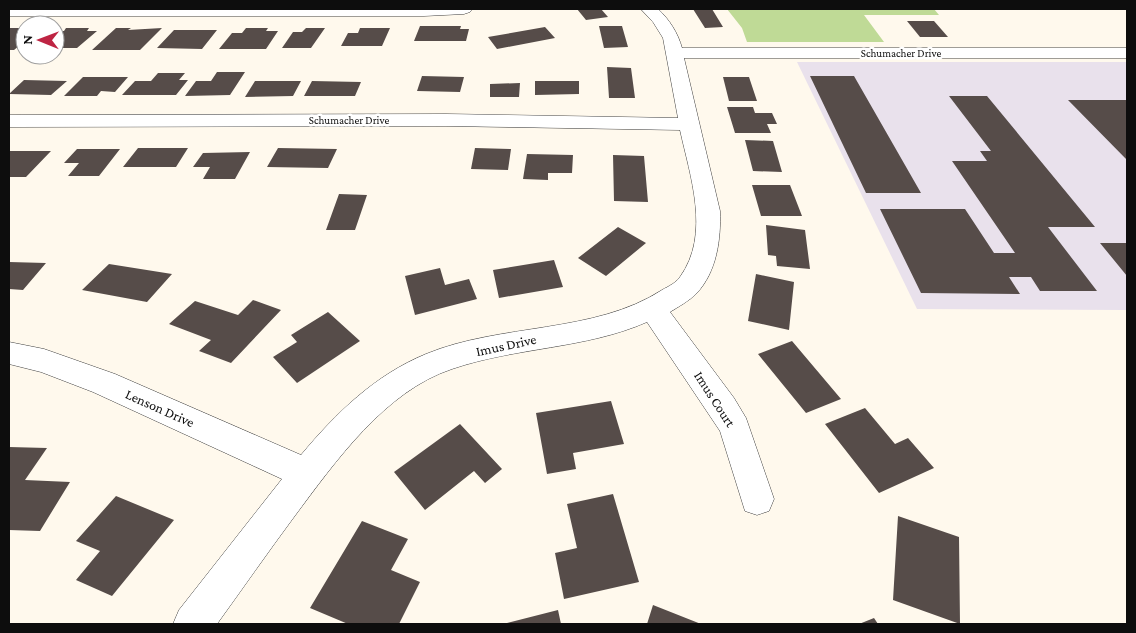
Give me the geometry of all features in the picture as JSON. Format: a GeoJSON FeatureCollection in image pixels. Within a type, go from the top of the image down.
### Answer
{"type":"FeatureCollection","features":[{"type":"Feature","properties":{"kind":"street"},"geometry":{"type":"LineString","coordinates":[[9,11],[464,9]]}},
{"type":"Feature","properties":{"kind":"street","name":"Imus Drive"},"geometry":{"type":"LineString","coordinates":[[193,624],[339,432],[387,391],[436,363],[473,351],[619,321],[653,309],[687,287],[703,261],[709,235],[708,211],[672,38],[666,27],[649,9]]}},
{"type":"Feature","properties":{"kind":"street","name":"Schumacher Drive"},"geometry":{"type":"LineString","coordinates":[[675,53],[1127,53]]}},
{"type":"Feature","properties":{"kind":"street","name":"Schumacher Drive"},"geometry":{"type":"LineString","coordinates":[[9,121],[446,120],[690,124]]}},
{"type":"Feature","properties":{"kind":"street","name":"Imus Court"},"geometry":{"type":"LineString","coordinates":[[653,309],[723,407],[735,428],[757,500]]}},
{"type":"Feature","properties":{"kind":"street","name":"Lenson Drive"},"geometry":{"type":"LineString","coordinates":[[9,353],[44,360],[104,384],[307,474]]}},
{"type":"Feature","properties":{"kind":"shaded area"},"geometry":{"type":"Polygon","coordinates":[[[797,62],[1127,62],[1127,310],[917,309],[797,62]]]}},
{"type":"Feature","properties":{"kind":"green space"},"geometry":{"type":"Polygon","coordinates":[[[727,9],[934,9],[939,15],[864,15],[884,42],[747,42],[742,28],[727,9]]]}},
{"type":"Feature","properties":{"kind":"building"},"geometry":{"type":"Polygon","coordinates":[[[577,9],[601,9],[608,17],[586,20],[577,9]]]}},
{"type":"Feature","properties":{"kind":"building"},"geometry":{"type":"Polygon","coordinates":[[[693,9],[712,9],[723,27],[705,28],[693,9]]]}},
{"type":"Feature","properties":{"kind":"building"},"geometry":{"type":"Polygon","coordinates":[[[907,21],[934,21],[948,37],[920,37],[907,21]]]}},
{"type":"Feature","properties":{"kind":"building"},"geometry":{"type":"Polygon","coordinates":[[[420,26],[461,26],[460,29],[469,29],[466,41],[414,41],[420,26]]]}},
{"type":"Feature","properties":{"kind":"building"},"geometry":{"type":"Polygon","coordinates":[[[599,26],[622,26],[628,47],[604,48],[599,26]]]}},
{"type":"Feature","properties":{"kind":"building"},"geometry":{"type":"Polygon","coordinates":[[[545,27],[555,38],[497,49],[488,37],[545,27]]]}},
{"type":"Feature","properties":{"kind":"building"},"geometry":{"type":"Polygon","coordinates":[[[9,28],[15,28],[15,49],[9,50],[9,28]]]}},
{"type":"Feature","properties":{"kind":"building"},"geometry":{"type":"Polygon","coordinates":[[[89,28],[87,31],[97,31],[77,48],[65,48],[65,30],[89,28]]]}},
{"type":"Feature","properties":{"kind":"building"},"geometry":{"type":"Polygon","coordinates":[[[116,28],[131,28],[128,30],[162,28],[140,50],[92,50],[116,28]]]}},
{"type":"Feature","properties":{"kind":"building"},"geometry":{"type":"Polygon","coordinates":[[[246,28],[268,28],[266,31],[278,31],[266,49],[219,49],[232,33],[242,33],[246,28]]]}},
{"type":"Feature","properties":{"kind":"building"},"geometry":{"type":"Polygon","coordinates":[[[306,28],[325,28],[311,48],[282,48],[293,32],[302,32],[306,28]]]}},
{"type":"Feature","properties":{"kind":"building"},"geometry":{"type":"Polygon","coordinates":[[[360,28],[390,28],[382,46],[341,46],[348,33],[358,33],[360,28]]]}},
{"type":"Feature","properties":{"kind":"building"},"geometry":{"type":"Polygon","coordinates":[[[174,30],[217,30],[202,49],[157,48],[174,30]]]}},
{"type":"Feature","properties":{"kind":"building"},"geometry":{"type":"Polygon","coordinates":[[[607,67],[631,68],[635,98],[609,98],[607,67]]]}},
{"type":"Feature","properties":{"kind":"building"},"geometry":{"type":"Polygon","coordinates":[[[217,72],[245,72],[230,95],[185,96],[196,81],[211,81],[217,72]]]}},
{"type":"Feature","properties":{"kind":"building"},"geometry":{"type":"Polygon","coordinates":[[[158,73],[185,73],[179,80],[188,80],[176,95],[122,95],[135,81],[151,81],[158,73]]]}},
{"type":"Feature","properties":{"kind":"building"},"geometry":{"type":"Polygon","coordinates":[[[422,76],[464,77],[460,92],[417,91],[422,76]]]}},
{"type":"Feature","properties":{"kind":"building"},"geometry":{"type":"Polygon","coordinates":[[[810,76],[854,76],[921,193],[866,193],[810,76]]]}},
{"type":"Feature","properties":{"kind":"building"},"geometry":{"type":"Polygon","coordinates":[[[83,77],[128,77],[115,92],[101,91],[97,96],[64,96],[83,77]]]}},
{"type":"Feature","properties":{"kind":"building"},"geometry":{"type":"Polygon","coordinates":[[[723,77],[749,77],[757,101],[729,101],[723,77]]]}},
{"type":"Feature","properties":{"kind":"building"},"geometry":{"type":"Polygon","coordinates":[[[24,80],[67,81],[51,95],[9,94],[24,80]]]}},
{"type":"Feature","properties":{"kind":"building"},"geometry":{"type":"Polygon","coordinates":[[[255,81],[301,81],[293,96],[245,97],[255,81]]]}},
{"type":"Feature","properties":{"kind":"building"},"geometry":{"type":"Polygon","coordinates":[[[312,81],[361,82],[355,96],[304,96],[312,81]]]}},
{"type":"Feature","properties":{"kind":"building"},"geometry":{"type":"Polygon","coordinates":[[[535,81],[579,81],[579,94],[535,95],[535,81]]]}},
{"type":"Feature","properties":{"kind":"building"},"geometry":{"type":"Polygon","coordinates":[[[520,83],[519,97],[490,97],[490,84],[520,83]]]}},
{"type":"Feature","properties":{"kind":"building"},"geometry":{"type":"Polygon","coordinates":[[[949,96],[987,96],[1095,227],[1048,227],[1097,291],[1040,291],[1031,277],[1009,277],[1020,294],[921,293],[880,209],[965,209],[994,253],[1015,253],[952,161],[987,161],[980,151],[991,151],[949,96]]]}},
{"type":"Feature","properties":{"kind":"building"},"geometry":{"type":"Polygon","coordinates":[[[1068,100],[1127,100],[1127,160],[1068,100]]]}},
{"type":"Feature","properties":{"kind":"building"},"geometry":{"type":"Polygon","coordinates":[[[727,107],[753,107],[755,113],[772,113],[777,124],[767,124],[771,133],[735,133],[727,107]]]}},
{"type":"Feature","properties":{"kind":"building"},"geometry":{"type":"Polygon","coordinates":[[[745,140],[773,141],[782,172],[753,171],[745,140]]]}},
{"type":"Feature","properties":{"kind":"building"},"geometry":{"type":"Polygon","coordinates":[[[138,148],[188,148],[176,167],[123,167],[138,148]]]}},
{"type":"Feature","properties":{"kind":"building"},"geometry":{"type":"Polygon","coordinates":[[[278,148],[337,149],[328,168],[267,167],[278,148]]]}},
{"type":"Feature","properties":{"kind":"building"},"geometry":{"type":"Polygon","coordinates":[[[475,148],[511,149],[508,170],[471,169],[475,148]]]}},
{"type":"Feature","properties":{"kind":"building"},"geometry":{"type":"Polygon","coordinates":[[[77,149],[120,149],[99,176],[68,176],[79,163],[64,163],[77,149]]]}},
{"type":"Feature","properties":{"kind":"building"},"geometry":{"type":"Polygon","coordinates":[[[9,151],[51,151],[26,177],[9,177],[9,151]]]}},
{"type":"Feature","properties":{"kind":"building"},"geometry":{"type":"Polygon","coordinates":[[[250,152],[235,179],[203,179],[210,167],[193,167],[203,153],[250,152]]]}},
{"type":"Feature","properties":{"kind":"building"},"geometry":{"type":"Polygon","coordinates":[[[527,154],[573,155],[572,173],[548,173],[548,180],[523,179],[527,154]]]}},
{"type":"Feature","properties":{"kind":"building"},"geometry":{"type":"Polygon","coordinates":[[[613,155],[644,156],[648,202],[614,201],[613,155]]]}},
{"type":"Feature","properties":{"kind":"building"},"geometry":{"type":"Polygon","coordinates":[[[752,185],[790,185],[802,216],[761,216],[752,185]]]}},
{"type":"Feature","properties":{"kind":"building"},"geometry":{"type":"Polygon","coordinates":[[[339,194],[367,195],[355,230],[326,230],[339,194]]]}},
{"type":"Feature","properties":{"kind":"building"},"geometry":{"type":"Polygon","coordinates":[[[766,225],[805,230],[810,269],[777,266],[776,256],[768,255],[766,225]]]}},
{"type":"Feature","properties":{"kind":"building"},"geometry":{"type":"Polygon","coordinates":[[[618,227],[646,243],[606,276],[578,258],[618,227]]]}},
{"type":"Feature","properties":{"kind":"building"},"geometry":{"type":"Polygon","coordinates":[[[1100,243],[1127,243],[1127,276],[1100,243]]]}},
{"type":"Feature","properties":{"kind":"building"},"geometry":{"type":"Polygon","coordinates":[[[554,260],[563,287],[499,298],[493,270],[554,260]]]}},
{"type":"Feature","properties":{"kind":"building"},"geometry":{"type":"Polygon","coordinates":[[[9,262],[46,263],[23,290],[9,289],[9,262]]]}},
{"type":"Feature","properties":{"kind":"building"},"geometry":{"type":"Polygon","coordinates":[[[109,264],[172,274],[147,302],[82,290],[109,264]]]}},
{"type":"Feature","properties":{"kind":"building"},"geometry":{"type":"Polygon","coordinates":[[[440,268],[445,285],[469,279],[477,299],[415,315],[405,276],[440,268]]]}},
{"type":"Feature","properties":{"kind":"building"},"geometry":{"type":"Polygon","coordinates":[[[756,274],[794,282],[789,330],[748,321],[756,274]]]}},
{"type":"Feature","properties":{"kind":"building"},"geometry":{"type":"Polygon","coordinates":[[[253,300],[281,310],[231,363],[199,351],[211,340],[169,324],[195,301],[238,315],[253,300]]]}},
{"type":"Feature","properties":{"kind":"building"},"geometry":{"type":"Polygon","coordinates":[[[328,312],[360,341],[297,383],[273,357],[297,342],[291,335],[328,312]]]}},
{"type":"Feature","properties":{"kind":"building"},"geometry":{"type":"Polygon","coordinates":[[[792,341],[841,399],[806,413],[758,354],[792,341]]]}},
{"type":"Feature","properties":{"kind":"building"},"geometry":{"type":"Polygon","coordinates":[[[611,401],[624,444],[573,453],[576,469],[547,474],[536,413],[611,401]]]}},
{"type":"Feature","properties":{"kind":"building"},"geometry":{"type":"Polygon","coordinates":[[[865,408],[895,444],[908,438],[934,468],[879,493],[825,424],[865,408]]]}},
{"type":"Feature","properties":{"kind":"building"},"geometry":{"type":"Polygon","coordinates":[[[460,424],[502,469],[485,483],[474,471],[425,510],[394,472],[460,424]]]}},
{"type":"Feature","properties":{"kind":"building"},"geometry":{"type":"Polygon","coordinates":[[[9,447],[47,448],[25,480],[70,482],[40,531],[9,530],[9,447]]]}},
{"type":"Feature","properties":{"kind":"building"},"geometry":{"type":"Polygon","coordinates":[[[613,494],[639,582],[564,599],[555,553],[577,548],[567,504],[613,494]]]}},
{"type":"Feature","properties":{"kind":"building"},"geometry":{"type":"Polygon","coordinates":[[[116,496],[174,520],[112,596],[76,580],[100,551],[76,541],[116,496]]]}},
{"type":"Feature","properties":{"kind":"building"},"geometry":{"type":"Polygon","coordinates":[[[898,516],[959,537],[960,624],[893,600],[898,516]]]}},
{"type":"Feature","properties":{"kind":"building"},"geometry":{"type":"Polygon","coordinates":[[[362,521],[408,539],[391,570],[420,582],[399,624],[348,624],[310,608],[362,521]]]}},
{"type":"Feature","properties":{"kind":"building"},"geometry":{"type":"Polygon","coordinates":[[[653,605],[701,624],[647,624],[653,605]]]}},
{"type":"Feature","properties":{"kind":"building"},"geometry":{"type":"Polygon","coordinates":[[[558,610],[561,624],[503,624],[558,610]]]}},
{"type":"Feature","properties":{"kind":"building"},"geometry":{"type":"Polygon","coordinates":[[[874,618],[878,624],[859,624],[874,618]]]}}]}
